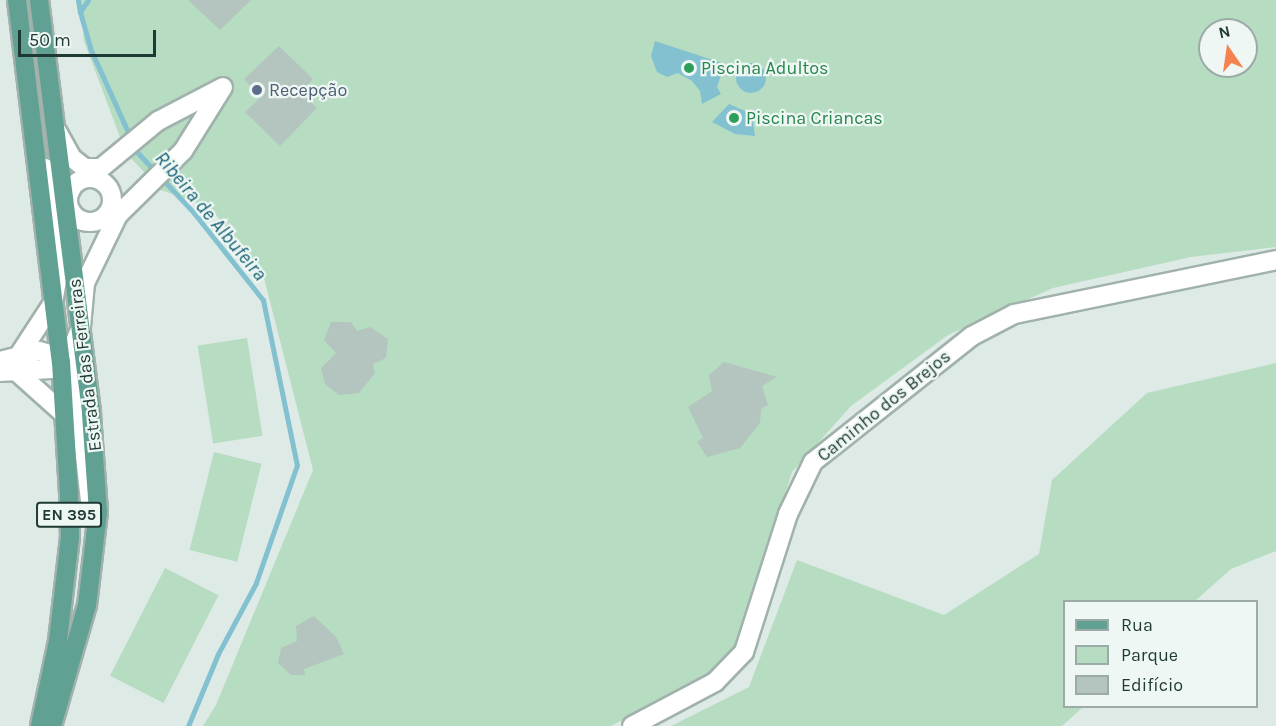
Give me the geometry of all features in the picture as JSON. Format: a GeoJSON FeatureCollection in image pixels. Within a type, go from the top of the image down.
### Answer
{"type":"FeatureCollection","features":[{"type":"Feature","properties":{"kind":"main road","name":"Estrada das Ferreiras"},"geometry":{"type":"LineString","coordinates":[[17,0],[61,362],[70,537],[58,641],[39,726]]}},
{"type":"Feature","properties":{"kind":"main road","name":"Estrada das Ferreiras"},"geometry":{"type":"LineString","coordinates":[[39,0],[97,466],[96,535],[87,605],[52,726]]}},
{"type":"Feature","properties":{"kind":"street"},"geometry":{"type":"LineString","coordinates":[[21,40],[31,66],[46,183],[83,221]]}},
{"type":"Feature","properties":{"kind":"street"},"geometry":{"type":"LineString","coordinates":[[8,372],[51,369],[74,351],[81,327],[85,283],[105,238],[118,215],[147,182],[183,151],[223,87],[158,121],[96,173],[65,203],[54,234],[59,270],[53,303],[21,352]]}},
{"type":"Feature","properties":{"kind":"street"},"geometry":{"type":"LineString","coordinates":[[53,120],[72,158],[96,173],[107,186],[112,204],[105,238]]}},
{"type":"Feature","properties":{"kind":"street"},"geometry":{"type":"LineString","coordinates":[[65,203],[69,204],[83,221]]}},
{"type":"Feature","properties":{"kind":"street"},"geometry":{"type":"LineString","coordinates":[[83,221],[104,218],[112,204]]}},
{"type":"Feature","properties":{"kind":"street","name":"Caminho dos Brejos"},"geometry":{"type":"LineString","coordinates":[[632,726],[715,682],[744,652],[788,514],[813,462],[972,336],[1014,314],[1276,260]]}},
{"type":"Feature","properties":{"kind":"street"},"geometry":{"type":"LineString","coordinates":[[0,361],[21,352],[54,355],[61,362],[78,394],[96,535]]}},
{"type":"Feature","properties":{"kind":"street"},"geometry":{"type":"LineString","coordinates":[[8,372],[64,414]]}},
{"type":"Feature","properties":{"kind":"green space"},"geometry":{"type":"Polygon","coordinates":[[[81,0],[1276,0],[1276,247],[1191,257],[1053,288],[948,335],[851,406],[792,472],[737,643],[710,673],[611,726],[203,726],[216,705],[313,470],[264,278],[211,208],[161,190],[126,153],[84,41],[81,0]]]}},
{"type":"Feature","properties":{"kind":"green space"},"geometry":{"type":"Polygon","coordinates":[[[247,338],[262,436],[213,444],[198,346],[247,338]]]}},
{"type":"Feature","properties":{"kind":"green space"},"geometry":{"type":"Polygon","coordinates":[[[1276,363],[1276,551],[1231,569],[1196,600],[1063,600],[1063,708],[1082,708],[1062,726],[671,726],[749,687],[797,560],[944,615],[1039,554],[1052,480],[1147,393],[1276,363]]]}},
{"type":"Feature","properties":{"kind":"green space"},"geometry":{"type":"Polygon","coordinates":[[[214,452],[262,464],[237,562],[190,550],[214,452]]]}},
{"type":"Feature","properties":{"kind":"green space"},"geometry":{"type":"Polygon","coordinates":[[[165,568],[218,595],[164,703],[110,676],[165,568]]]}},
{"type":"Feature","properties":{"kind":"water","name":"Piscina Adultos"},"geometry":{"type":"Polygon","coordinates":[[[655,41],[725,64],[717,87],[721,94],[702,104],[700,91],[692,81],[678,73],[667,77],[657,72],[651,56],[655,41]]]}},
{"type":"Feature","properties":{"kind":"water","name":"Piscina Adultos"},"geometry":{"type":"Polygon","coordinates":[[[751,63],[762,67],[766,78],[762,89],[751,93],[740,89],[736,78],[740,67],[751,63]]]}},
{"type":"Feature","properties":{"kind":"water","name":"Piscina Criancas"},"geometry":{"type":"Polygon","coordinates":[[[729,104],[752,114],[755,136],[735,134],[712,122],[729,104]]]}},
{"type":"Feature","properties":{"kind":"building"},"geometry":{"type":"Polygon","coordinates":[[[188,0],[251,0],[220,30],[188,0]]]}},
{"type":"Feature","properties":{"kind":"building"},"geometry":{"type":"Polygon","coordinates":[[[279,46],[313,79],[301,92],[317,108],[280,146],[245,112],[261,97],[244,79],[279,46]]]}},
{"type":"Feature","properties":{"kind":"building"},"geometry":{"type":"Polygon","coordinates":[[[331,322],[351,322],[357,331],[370,327],[388,339],[386,358],[373,364],[375,373],[359,393],[339,395],[325,384],[321,368],[336,353],[324,340],[331,322]]]}},
{"type":"Feature","properties":{"kind":"building"},"geometry":{"type":"Polygon","coordinates":[[[724,362],[777,377],[762,386],[768,405],[761,409],[760,423],[740,448],[707,457],[697,442],[703,438],[688,407],[712,391],[709,375],[724,362]]]}},
{"type":"Feature","properties":{"kind":"building"},"geometry":{"type":"Polygon","coordinates":[[[314,616],[336,637],[344,654],[304,669],[305,675],[291,675],[278,663],[281,648],[297,641],[296,626],[314,616]]]}},
{"type":"Feature","properties":{"kind":"waterway"},"geometry":{"type":"LineString","coordinates":[[78,0],[80,12]]}},
{"type":"Feature","properties":{"kind":"waterway","name":"Ribeira de Albufeira"},"geometry":{"type":"LineString","coordinates":[[88,0],[80,12],[90,48],[137,152],[194,213],[263,300],[297,465],[256,583],[218,654],[188,726]]}},
{"type":"Feature","properties":{"kind":"place","name":"Piscina Adultos"},"geometry":{"type":"Point","coordinates":[689,68]}},
{"type":"Feature","properties":{"kind":"place","name":"Recepção"},"geometry":{"type":"Point","coordinates":[257,90]}},
{"type":"Feature","properties":{"kind":"place","name":"Piscina Criancas"},"geometry":{"type":"Point","coordinates":[734,118]}}]}
